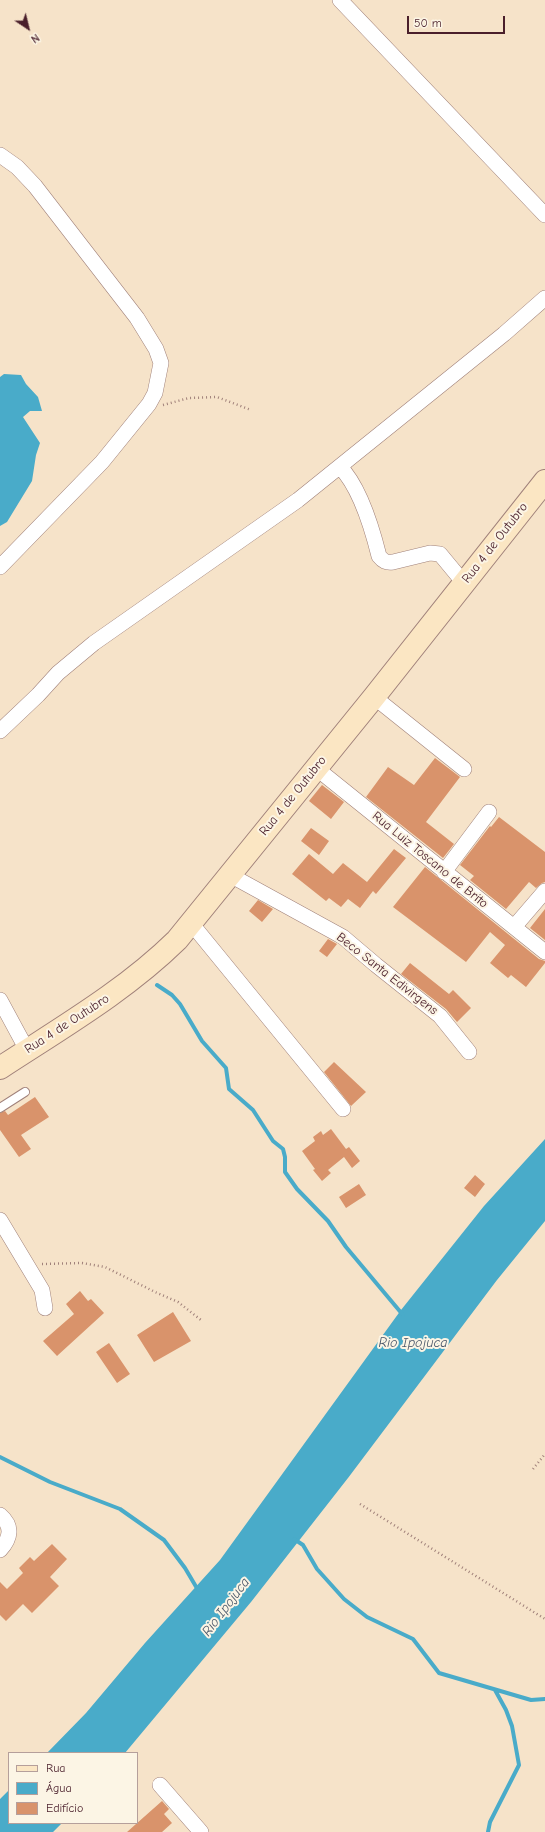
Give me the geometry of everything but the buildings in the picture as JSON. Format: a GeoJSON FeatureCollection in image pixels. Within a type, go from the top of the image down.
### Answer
{"type":"FeatureCollection","features":[{"type":"Feature","properties":{"kind":"main road","name":"Rua 4 de Outubro"},"geometry":{"type":"LineString","coordinates":[[1,1064],[27,1050],[112,994],[154,963],[177,940],[374,697],[545,481]]}},
{"type":"Feature","properties":{"kind":"street"},"geometry":{"type":"LineString","coordinates":[[340,0],[545,215]]}},
{"type":"Feature","properties":{"kind":"street"},"geometry":{"type":"LineString","coordinates":[[0,155],[17,167],[35,186],[137,318],[156,349],[161,362],[155,393],[144,410],[102,462],[0,567]]}},
{"type":"Feature","properties":{"kind":"street"},"geometry":{"type":"LineString","coordinates":[[0,731],[38,695],[58,673],[94,642],[291,504],[340,467],[504,334],[545,298]]}},
{"type":"Feature","properties":{"kind":"street"},"geometry":{"type":"LineString","coordinates":[[340,467],[348,478],[368,515],[379,556],[383,560],[388,563],[430,553],[440,554],[464,583]]}},
{"type":"Feature","properties":{"kind":"street"},"geometry":{"type":"LineString","coordinates":[[374,697],[464,768]]}},
{"type":"Feature","properties":{"kind":"street","name":"Rua Luiz Toscano de Brito"},"geometry":{"type":"LineString","coordinates":[[316,768],[545,952]]}},
{"type":"Feature","properties":{"kind":"street"},"geometry":{"type":"LineString","coordinates":[[444,872],[489,812]]}},
{"type":"Feature","properties":{"kind":"street","name":"Beco Santa Edivirgens"},"geometry":{"type":"LineString","coordinates":[[230,875],[343,937],[376,966],[440,1016],[469,1052]]}},
{"type":"Feature","properties":{"kind":"street"},"geometry":{"type":"LineString","coordinates":[[514,927],[545,891]]}},
{"type":"Feature","properties":{"kind":"street"},"geometry":{"type":"LineString","coordinates":[[191,923],[343,1109]]}},
{"type":"Feature","properties":{"kind":"street"},"geometry":{"type":"LineString","coordinates":[[0,1000],[27,1050]]}},
{"type":"Feature","properties":{"kind":"street"},"geometry":{"type":"LineString","coordinates":[[0,1220],[42,1290],[45,1308]]}},
{"type":"Feature","properties":{"kind":"street"},"geometry":{"type":"LineString","coordinates":[[0,1515],[9,1526],[10,1535],[0,1550]]}},
{"type":"Feature","properties":{"kind":"street"},"geometry":{"type":"LineString","coordinates":[[160,1786],[201,1832]]}},
{"type":"Feature","properties":{"kind":"lane"},"geometry":{"type":"LineString","coordinates":[[0,1108],[26,1092]]}},
{"type":"Feature","properties":{"kind":"path"},"geometry":{"type":"LineString","coordinates":[[144,410],[189,398],[217,397],[251,410]]}},
{"type":"Feature","properties":{"kind":"path"},"geometry":{"type":"LineString","coordinates":[[27,1265],[82,1263],[106,1267],[178,1302],[201,1320]]}},
{"type":"Feature","properties":{"kind":"path"},"geometry":{"type":"LineString","coordinates":[[533,1469],[545,1454]]}},
{"type":"Feature","properties":{"kind":"path"},"geometry":{"type":"LineString","coordinates":[[360,1504],[545,1619]]}},
{"type":"Feature","properties":{"kind":"water"},"geometry":{"type":"Polygon","coordinates":[[[4,374],[21,375],[26,384],[38,397],[42,411],[30,411],[23,417],[40,443],[36,455],[32,481],[7,522],[0,526],[0,377],[4,374]]]}},
{"type":"Feature","properties":{"kind":"water","name":"Rio Ipojuca"},"geometry":{"type":"Polygon","coordinates":[[[545,1139],[545,1221],[497,1280],[348,1478],[251,1602],[126,1752],[48,1752],[86,1713],[145,1643],[220,1560],[401,1310],[484,1206],[545,1139]]]}},
{"type":"Feature","properties":{"kind":"water"},"geometry":{"type":"Polygon","coordinates":[[[8,1791],[8,1824],[61,1824],[53,1832],[0,1832],[0,1799],[8,1791]]]}},
{"type":"Feature","properties":{"kind":"waterway"},"geometry":{"type":"LineString","coordinates":[[157,985],[172,995],[180,1004],[202,1041],[226,1068],[229,1089],[253,1110],[273,1141],[283,1149],[285,1157],[285,1172],[297,1189],[328,1221],[346,1247],[403,1315]]}},
{"type":"Feature","properties":{"kind":"waterway"},"geometry":{"type":"LineString","coordinates":[[0,1457],[50,1482],[120,1509],[164,1540],[185,1568],[198,1590]]}},
{"type":"Feature","properties":{"kind":"waterway"},"geometry":{"type":"LineString","coordinates":[[294,1539],[303,1545],[317,1569],[344,1599],[367,1617],[413,1639],[439,1673],[531,1700],[545,1699]]}},
{"type":"Feature","properties":{"kind":"waterway"},"geometry":{"type":"LineString","coordinates":[[488,1832],[490,1822],[519,1765],[512,1726],[506,1710],[495,1690]]}}]}
